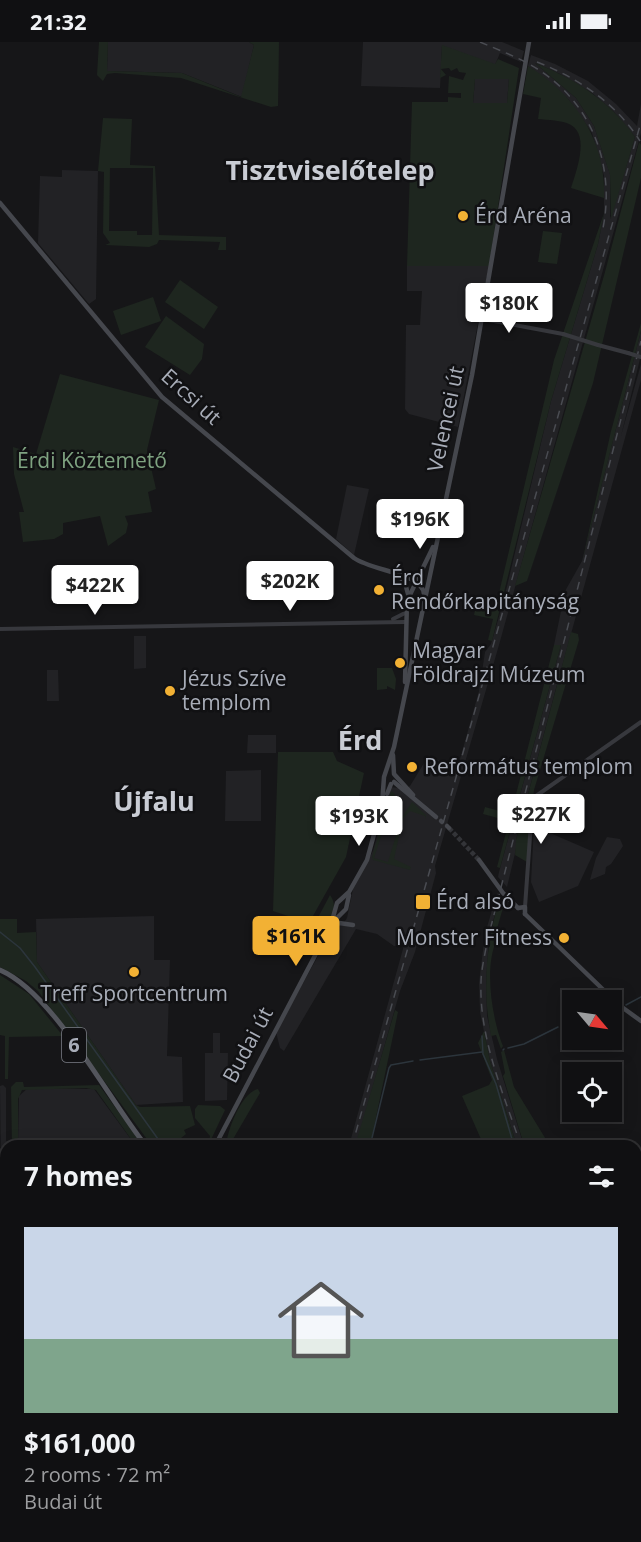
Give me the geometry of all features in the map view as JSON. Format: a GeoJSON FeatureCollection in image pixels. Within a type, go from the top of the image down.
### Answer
{"type":"FeatureCollection","features":[{"type":"Feature","properties":{"kind":"main road","name":"Velencei út"},"geometry":{"type":"LineString","coordinates":[[437,538],[483,319],[529,42]]}},
{"type":"Feature","properties":{"kind":"main road","name":"Ercsi út"},"geometry":{"type":"LineString","coordinates":[[0,203],[162,397],[354,558],[372,568],[416,580]]}},
{"type":"Feature","properties":{"kind":"main road"},"geometry":{"type":"LineString","coordinates":[[404,697],[405,613],[408,596],[437,538]]}},
{"type":"Feature","properties":{"kind":"main road"},"geometry":{"type":"LineString","coordinates":[[404,697],[437,538]]}},
{"type":"Feature","properties":{"kind":"main road"},"geometry":{"type":"LineString","coordinates":[[404,576],[422,570]]}},
{"type":"Feature","properties":{"kind":"main road"},"geometry":{"type":"LineString","coordinates":[[396,574],[405,583],[408,596]]}},
{"type":"Feature","properties":{"kind":"main road"},"geometry":{"type":"LineString","coordinates":[[416,580],[424,591],[424,599]]}},
{"type":"Feature","properties":{"kind":"main road"},"geometry":{"type":"LineString","coordinates":[[411,588],[418,586],[424,591]]}},
{"type":"Feature","properties":{"kind":"main road"},"geometry":{"type":"LineString","coordinates":[[405,622],[420,622]]}},
{"type":"Feature","properties":{"kind":"main road","name":"Budai út"},"geometry":{"type":"LineString","coordinates":[[392,780],[384,777],[394,747],[404,697]]}},
{"type":"Feature","properties":{"kind":"main road","name":"Budai út"},"geometry":{"type":"LineString","coordinates":[[339,910],[346,909],[344,902],[367,860],[382,804],[392,780],[394,747]]}},
{"type":"Feature","properties":{"kind":"main road"},"geometry":{"type":"LineString","coordinates":[[387,773],[392,780],[413,795],[436,817]]}},
{"type":"Feature","properties":{"kind":"main road"},"geometry":{"type":"LineString","coordinates":[[479,860],[503,893],[518,908],[519,914],[525,914],[620,1005],[641,1021]]}},
{"type":"Feature","properties":{"kind":"main road","name":"Budai út"},"geometry":{"type":"LineString","coordinates":[[218,1140],[270,1036],[330,928],[339,910],[337,903],[344,902]]}},
{"type":"Feature","properties":{"kind":"main road"},"geometry":{"type":"LineString","coordinates":[[518,908],[525,906],[525,914]]}},
{"type":"Feature","properties":{"kind":"main road"},"geometry":{"type":"LineString","coordinates":[[322,943],[339,923],[353,925]]}},
{"type":"Feature","properties":{"kind":"main road","name":"6"},"geometry":{"type":"LineString","coordinates":[[0,970],[22,982],[45,1006],[142,1140]]}},
{"type":"Feature","properties":{"kind":"street"},"geometry":{"type":"LineString","coordinates":[[483,319],[538,328],[641,357]]}},
{"type":"Feature","properties":{"kind":"street"},"geometry":{"type":"LineString","coordinates":[[390,620],[405,613]]}},
{"type":"Feature","properties":{"kind":"street"},"geometry":{"type":"LineString","coordinates":[[0,629],[390,620],[405,622]]}},
{"type":"Feature","properties":{"kind":"street"},"geometry":{"type":"LineString","coordinates":[[525,906],[532,811],[536,796],[641,722]]}},
{"type":"Feature","properties":{"kind":"shaded area"},"geometry":{"type":"Polygon","coordinates":[[[108,42],[249,42],[254,45],[242,97],[182,73],[107,71],[108,42]]]}},
{"type":"Feature","properties":{"kind":"shaded area"},"geometry":{"type":"Polygon","coordinates":[[[363,42],[502,42],[524,51],[521,62],[500,53],[495,65],[442,46],[440,88],[361,86],[363,42]]]}},
{"type":"Feature","properties":{"kind":"shaded area"},"geometry":{"type":"Polygon","coordinates":[[[531,55],[588,81],[616,104],[637,126],[641,104],[641,133],[499,645],[435,866],[436,873],[415,952],[400,991],[358,1140],[351,1140],[404,945],[394,946],[377,934],[356,929],[284,1051],[280,1048],[276,1032],[334,927],[343,924],[347,918],[353,889],[373,851],[391,787],[406,789],[410,786],[429,755],[457,770],[479,691],[485,652],[491,644],[503,603],[551,401],[598,244],[604,213],[604,176],[592,133],[569,100],[528,66],[531,55]],[[535,63],[576,98],[594,126],[610,174],[610,219],[635,137],[614,112],[592,93],[560,74],[535,63]]]}},
{"type":"Feature","properties":{"kind":"shaded area"},"geometry":{"type":"Polygon","coordinates":[[[475,79],[509,79],[507,103],[473,103],[475,79]]]}},
{"type":"Feature","properties":{"kind":"shaded area"},"geometry":{"type":"Polygon","coordinates":[[[62,170],[98,171],[96,299],[89,304],[38,243],[40,176],[62,177],[62,170]]]}},
{"type":"Feature","properties":{"kind":"shaded area"},"geometry":{"type":"Polygon","coordinates":[[[407,266],[489,266],[458,427],[409,414],[405,409],[406,325],[420,325],[422,291],[407,291],[407,266]]]}},
{"type":"Feature","properties":{"kind":"shaded area"},"geometry":{"type":"Polygon","coordinates":[[[641,331],[641,355],[621,436],[641,364],[641,380],[555,692],[516,840],[517,845],[507,887],[498,877],[561,645],[554,645],[561,611],[560,600],[582,561],[641,331]]]}},
{"type":"Feature","properties":{"kind":"shaded area"},"geometry":{"type":"Polygon","coordinates":[[[347,485],[369,489],[354,555],[336,539],[347,485]]]}},
{"type":"Feature","properties":{"kind":"shaded area"},"geometry":{"type":"Polygon","coordinates":[[[134,636],[146,636],[146,668],[134,669],[134,636]]]}},
{"type":"Feature","properties":{"kind":"shaded area"},"geometry":{"type":"Polygon","coordinates":[[[47,670],[58,670],[59,701],[47,701],[47,670]]]}},
{"type":"Feature","properties":{"kind":"shaded area"},"geometry":{"type":"Polygon","coordinates":[[[248,735],[276,735],[276,753],[247,753],[248,735]]]}},
{"type":"Feature","properties":{"kind":"shaded area"},"geometry":{"type":"Polygon","coordinates":[[[261,770],[261,821],[225,821],[226,771],[261,770]]]}},
{"type":"Feature","properties":{"kind":"shaded area"},"geometry":{"type":"Polygon","coordinates":[[[534,826],[594,852],[578,886],[539,902],[531,882],[534,826]]]}},
{"type":"Feature","properties":{"kind":"shaded area"},"geometry":{"type":"Polygon","coordinates":[[[607,837],[620,839],[623,846],[611,864],[606,867],[605,874],[590,880],[596,858],[607,837]]]}},
{"type":"Feature","properties":{"kind":"shaded area"},"geometry":{"type":"Polygon","coordinates":[[[497,893],[500,896],[489,936],[486,983],[487,1016],[497,1059],[522,1140],[515,1140],[490,1061],[480,1012],[479,983],[485,934],[497,893]]]}},
{"type":"Feature","properties":{"kind":"shaded area"},"geometry":{"type":"Polygon","coordinates":[[[154,916],[154,960],[170,960],[167,1056],[182,1057],[183,1102],[136,1105],[37,962],[36,919],[154,916]]]}},
{"type":"Feature","properties":{"kind":"shaded area"},"geometry":{"type":"Polygon","coordinates":[[[213,1033],[220,1033],[220,1053],[228,1053],[227,1100],[205,1101],[205,1053],[213,1053],[213,1033]]]}},
{"type":"Feature","properties":{"kind":"shaded area"},"geometry":{"type":"Polygon","coordinates":[[[3,1085],[6,1088],[6,1140],[1,1140],[0,1086],[3,1085]]]}},
{"type":"Feature","properties":{"kind":"shaded area"},"geometry":{"type":"Polygon","coordinates":[[[28,1088],[94,1089],[130,1138],[125,1140],[18,1140],[19,1096],[28,1088]]]}},
{"type":"Feature","properties":{"kind":"green space"},"geometry":{"type":"Polygon","coordinates":[[[99,42],[108,42],[107,71],[182,73],[241,97],[254,45],[249,42],[279,42],[278,106],[271,107],[181,78],[115,73],[107,74],[103,81],[97,75],[99,42]]]}},
{"type":"Feature","properties":{"kind":"green space"},"geometry":{"type":"Polygon","coordinates":[[[442,45],[495,64],[498,59],[519,68],[489,266],[407,266],[412,102],[448,102],[448,97],[461,98],[461,93],[448,93],[449,76],[463,80],[466,73],[459,72],[457,68],[451,71],[449,68],[441,69],[446,75],[440,78],[442,45]],[[475,79],[473,103],[507,103],[509,79],[475,79]]]}},
{"type":"Feature","properties":{"kind":"green space"},"geometry":{"type":"Polygon","coordinates":[[[535,63],[591,92],[615,113],[635,137],[611,219],[610,175],[594,126],[576,98],[535,63]]]}},
{"type":"Feature","properties":{"kind":"green space"},"geometry":{"type":"Polygon","coordinates":[[[528,66],[560,91],[585,122],[600,158],[604,177],[604,198],[571,188],[580,155],[580,137],[577,130],[567,123],[538,119],[541,98],[523,94],[528,66]]]}},
{"type":"Feature","properties":{"kind":"green space"},"geometry":{"type":"Polygon","coordinates":[[[103,118],[132,119],[130,165],[155,166],[159,235],[226,237],[226,250],[218,250],[220,242],[159,240],[157,244],[149,247],[105,245],[110,243],[103,233],[104,172],[98,171],[103,118]],[[110,168],[109,231],[137,231],[137,235],[152,235],[153,168],[110,168]]]}},
{"type":"Feature","properties":{"kind":"green space"},"geometry":{"type":"Polygon","coordinates":[[[639,142],[641,145],[641,178],[593,383],[527,581],[515,586],[605,272],[639,142]]]}},
{"type":"Feature","properties":{"kind":"green space"},"geometry":{"type":"Polygon","coordinates":[[[604,213],[598,244],[551,401],[492,641],[488,640],[493,619],[474,615],[476,606],[495,610],[554,360],[604,213]]]}},
{"type":"Feature","properties":{"kind":"green space"},"geometry":{"type":"Polygon","coordinates":[[[543,231],[562,233],[557,264],[538,262],[543,231]]]}},
{"type":"Feature","properties":{"kind":"green space"},"geometry":{"type":"Polygon","coordinates":[[[180,280],[218,307],[204,329],[165,302],[180,280]]]}},
{"type":"Feature","properties":{"kind":"green space"},"geometry":{"type":"Polygon","coordinates":[[[153,297],[161,321],[121,335],[113,311],[153,297]]]}},
{"type":"Feature","properties":{"kind":"green space"},"geometry":{"type":"Polygon","coordinates":[[[166,316],[204,344],[202,359],[190,375],[145,347],[166,316]]]}},
{"type":"Feature","properties":{"kind":"green space"},"geometry":{"type":"Polygon","coordinates":[[[641,323],[641,331],[582,562],[611,431],[641,323]]]}},
{"type":"Feature","properties":{"kind":"green space","name":"Érdi Köztemető"},"geometry":{"type":"Polygon","coordinates":[[[60,374],[159,400],[147,450],[156,489],[148,492],[152,512],[125,516],[128,524],[126,533],[108,546],[100,516],[63,523],[63,534],[54,539],[23,542],[19,512],[24,512],[14,474],[13,447],[36,454],[60,374]]]}},
{"type":"Feature","properties":{"kind":"green space"},"geometry":{"type":"Polygon","coordinates":[[[571,632],[578,634],[579,640],[534,790],[527,862],[515,855],[516,840],[571,632]]]}},
{"type":"Feature","properties":{"kind":"green space"},"geometry":{"type":"Polygon","coordinates":[[[554,645],[561,645],[500,868],[497,867],[509,821],[483,814],[485,807],[511,814],[554,645]]]}},
{"type":"Feature","properties":{"kind":"green space"},"geometry":{"type":"Polygon","coordinates":[[[377,668],[392,668],[396,679],[395,690],[387,686],[387,689],[377,690],[377,668]]]}},
{"type":"Feature","properties":{"kind":"green space"},"geometry":{"type":"Polygon","coordinates":[[[278,752],[333,752],[337,761],[364,773],[346,857],[309,923],[273,911],[278,752]]]}},
{"type":"Feature","properties":{"kind":"green space"},"geometry":{"type":"Polygon","coordinates":[[[391,791],[395,794],[374,858],[388,862],[401,819],[412,802],[426,815],[426,819],[425,816],[410,811],[403,818],[394,859],[411,867],[410,870],[373,860],[372,857],[391,791]]]}},
{"type":"Feature","properties":{"kind":"green space"},"geometry":{"type":"Polygon","coordinates":[[[330,895],[333,900],[333,912],[319,939],[301,929],[305,923],[313,927],[330,895]]]}},
{"type":"Feature","properties":{"kind":"green space"},"geometry":{"type":"Polygon","coordinates":[[[500,896],[505,901],[494,939],[497,940],[493,951],[490,979],[493,1009],[503,1046],[501,1049],[496,1035],[491,1036],[486,996],[489,946],[500,896]]]}},
{"type":"Feature","properties":{"kind":"green space"},"geometry":{"type":"Polygon","coordinates":[[[0,919],[17,919],[17,933],[36,932],[37,962],[136,1105],[140,1107],[190,1106],[195,1125],[184,1130],[186,1134],[178,1140],[148,1140],[38,991],[26,981],[0,967],[0,919]]]}},
{"type":"Feature","properties":{"kind":"green space"},"geometry":{"type":"Polygon","coordinates":[[[0,975],[29,994],[63,1036],[9,1037],[8,1079],[5,1079],[5,1036],[0,1035],[0,975]]]}},
{"type":"Feature","properties":{"kind":"green space"},"geometry":{"type":"Polygon","coordinates":[[[395,1010],[398,1012],[371,1140],[357,1140],[395,1010]]]}},
{"type":"Feature","properties":{"kind":"green space"},"geometry":{"type":"Polygon","coordinates":[[[484,1031],[490,1061],[515,1140],[481,1140],[462,1096],[489,1085],[492,1080],[478,1043],[484,1031]]]}},
{"type":"Feature","properties":{"kind":"green space"},"geometry":{"type":"Polygon","coordinates":[[[504,1050],[514,1087],[546,1140],[522,1140],[503,1076],[505,1073],[501,1052],[504,1050]]]}},
{"type":"Feature","properties":{"kind":"green space"},"geometry":{"type":"Polygon","coordinates":[[[16,1082],[23,1082],[24,1087],[99,1085],[139,1140],[132,1140],[96,1090],[86,1088],[22,1090],[18,1099],[18,1140],[12,1140],[11,1087],[16,1082]]]}},
{"type":"Feature","properties":{"kind":"green space"},"geometry":{"type":"Polygon","coordinates":[[[258,1089],[260,1093],[233,1140],[227,1140],[236,1113],[252,1092],[258,1089]]]}},
{"type":"Feature","properties":{"kind":"green space"},"geometry":{"type":"Polygon","coordinates":[[[198,1105],[220,1106],[225,1110],[211,1140],[195,1118],[195,1109],[198,1105]]]}},
{"type":"Feature","properties":{"kind":"waterway"},"geometry":{"type":"LineString","coordinates":[[0,932],[20,948],[35,967],[159,1140]]}},
{"type":"Feature","properties":{"kind":"waterway"},"geometry":{"type":"LineString","coordinates":[[626,1005],[641,997]]}},
{"type":"Feature","properties":{"kind":"waterway"},"geometry":{"type":"LineString","coordinates":[[508,1048],[524,1044],[558,1027]]}},
{"type":"Feature","properties":{"kind":"waterway"},"geometry":{"type":"LineString","coordinates":[[482,1036],[483,1054],[496,1084],[512,1140]]}},
{"type":"Feature","properties":{"kind":"waterway"},"geometry":{"type":"LineString","coordinates":[[420,1060],[482,1052]]}},
{"type":"Feature","properties":{"kind":"waterway"},"geometry":{"type":"LineString","coordinates":[[371,1140],[389,1068],[391,1065],[413,1061]]}},
{"type":"Feature","properties":{"kind":"tunnel"},"geometry":{"type":"LineString","coordinates":[[449,828],[479,860]]}},
{"type":"Feature","properties":{"kind":"railway"},"geometry":{"type":"LineString","coordinates":[[480,42],[520,59],[542,72],[576,104],[588,122],[603,164],[606,187],[606,210],[602,233]]}},
{"type":"Feature","properties":{"kind":"railway"},"geometry":{"type":"LineString","coordinates":[[537,62],[595,93],[620,115],[640,141]]}},
{"type":"Feature","properties":{"kind":"railway"},"geometry":{"type":"LineString","coordinates":[[354,1140],[641,122]]}},
{"type":"Feature","properties":{"kind":"railway"},"geometry":{"type":"LineString","coordinates":[[519,1140],[488,1045],[481,1004],[482,968],[641,341]]}},
{"type":"Feature","properties":{"kind":"place","name":"Érd Aréna"},"geometry":{"type":"Point","coordinates":[463,216]}},
{"type":"Feature","properties":{"kind":"place","name":"Érd Rendőrkapitányság"},"geometry":{"type":"Point","coordinates":[379,590]}},
{"type":"Feature","properties":{"kind":"place","name":"Magyar Földrajzi Múzeum"},"geometry":{"type":"Point","coordinates":[400,663]}},
{"type":"Feature","properties":{"kind":"place","name":"Jézus Szíve templom"},"geometry":{"type":"Point","coordinates":[170,691]}},
{"type":"Feature","properties":{"kind":"place","name":"Református templom"},"geometry":{"type":"Point","coordinates":[412,767]}},
{"type":"Feature","properties":{"kind":"place","name":"Érd alsó"},"geometry":{"type":"Point","coordinates":[423,902]}},
{"type":"Feature","properties":{"kind":"place","name":"Monster Fitness"},"geometry":{"type":"Point","coordinates":[564,938]}},
{"type":"Feature","properties":{"kind":"place","name":"Treff Sportcentrum"},"geometry":{"type":"Point","coordinates":[134,972]}},
{"type":"Feature","properties":{"kind":"district","name":"Tisztviselőtelep"},"geometry":{"type":"Point","coordinates":[330,171]}},
{"type":"Feature","properties":{"kind":"district","name":"Érd"},"geometry":{"type":"Point","coordinates":[360,741]}},
{"type":"Feature","properties":{"kind":"district","name":"Újfalu"},"geometry":{"type":"Point","coordinates":[154,802]}}]}
